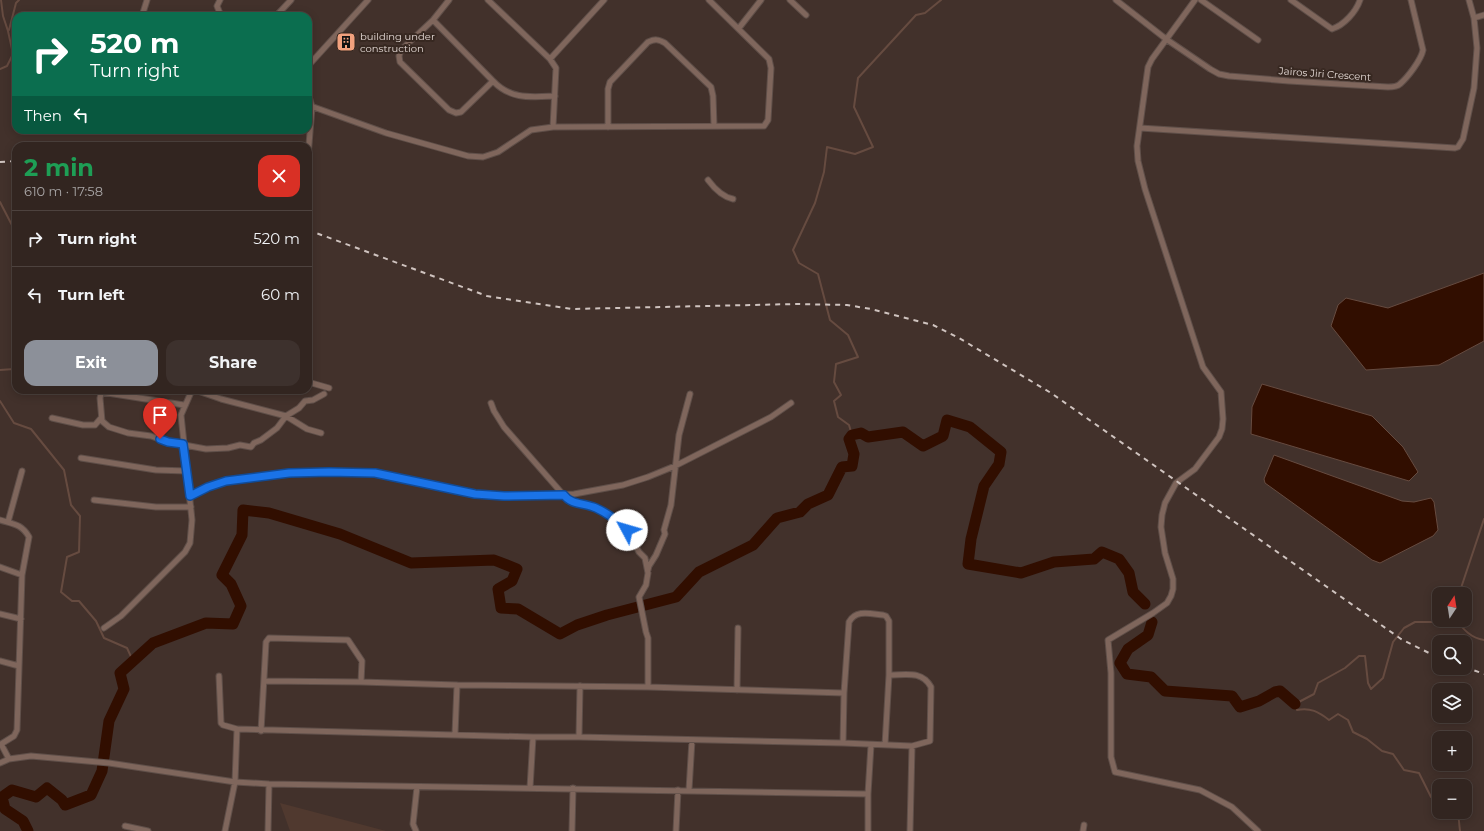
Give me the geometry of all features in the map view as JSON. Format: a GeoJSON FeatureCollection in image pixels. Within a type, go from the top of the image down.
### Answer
{"type":"FeatureCollection","features":[{"type":"Feature","properties":{"kind":"street"},"geometry":{"type":"LineString","coordinates":[[143,12],[147,0]]}},
{"type":"Feature","properties":{"kind":"street"},"geometry":{"type":"LineString","coordinates":[[219,12],[217,6],[220,0]]}},
{"type":"Feature","properties":{"kind":"street"},"geometry":{"type":"LineString","coordinates":[[280,12],[291,0]]}},
{"type":"Feature","properties":{"kind":"street"},"geometry":{"type":"LineString","coordinates":[[312,62],[368,0]]}},
{"type":"Feature","properties":{"kind":"street"},"geometry":{"type":"LineString","coordinates":[[450,0],[433,20],[401,50],[399,56],[400,62],[449,110],[456,113],[461,112],[494,82]]}},
{"type":"Feature","properties":{"kind":"street"},"geometry":{"type":"LineString","coordinates":[[488,0],[550,59],[556,68],[553,127]]}},
{"type":"Feature","properties":{"kind":"street"},"geometry":{"type":"LineString","coordinates":[[550,59],[604,0]]}},
{"type":"Feature","properties":{"kind":"street"},"geometry":{"type":"LineString","coordinates":[[312,107],[386,133],[468,156],[483,157],[498,152],[531,130],[553,127],[764,126],[768,120],[771,68],[769,59],[710,0]]}},
{"type":"Feature","properties":{"kind":"street"},"geometry":{"type":"LineString","coordinates":[[738,28],[761,0]]}},
{"type":"Feature","properties":{"kind":"street"},"geometry":{"type":"LineString","coordinates":[[790,0],[806,15]]}},
{"type":"Feature","properties":{"kind":"street"},"geometry":{"type":"LineString","coordinates":[[1116,0],[1166,39]]}},
{"type":"Feature","properties":{"kind":"street"},"geometry":{"type":"LineString","coordinates":[[1195,0],[1166,39],[1148,67],[1137,146],[1141,175],[1203,367],[1221,392],[1223,419],[1219,437],[1195,469],[1176,483],[1165,503],[1161,527],[1162,540],[1173,579],[1171,596],[1167,603],[1153,613],[1108,640],[1111,673],[1111,757],[1115,772],[1200,790],[1232,808],[1258,831]]}},
{"type":"Feature","properties":{"kind":"street"},"geometry":{"type":"LineString","coordinates":[[1201,0],[1258,40]]}},
{"type":"Feature","properties":{"kind":"street"},"geometry":{"type":"LineString","coordinates":[[1291,0],[1332,29],[1350,16],[1360,0]]}},
{"type":"Feature","properties":{"kind":"street","name":"Jairos Jiri Crescent"},"geometry":{"type":"LineString","coordinates":[[1166,39],[1210,69],[1224,75],[1394,87],[1400,84],[1422,56],[1423,50],[1411,0]]}},
{"type":"Feature","properties":{"kind":"street"},"geometry":{"type":"LineString","coordinates":[[1140,128],[1454,148],[1458,147],[1463,139],[1474,88],[1477,48],[1474,18],[1469,0]]}},
{"type":"Feature","properties":{"kind":"street"},"geometry":{"type":"LineString","coordinates":[[1474,18],[1484,15]]}},
{"type":"Feature","properties":{"kind":"street"},"geometry":{"type":"LineString","coordinates":[[433,20],[502,90],[516,95],[530,97],[555,96]]}},
{"type":"Feature","properties":{"kind":"street"},"geometry":{"type":"LineString","coordinates":[[608,127],[608,90],[610,82],[648,42],[654,39],[665,42],[710,87],[713,96],[714,126]]}},
{"type":"Feature","properties":{"kind":"street"},"geometry":{"type":"LineString","coordinates":[[708,180],[719,192],[728,198],[733,198]]}},
{"type":"Feature","properties":{"kind":"street"},"geometry":{"type":"LineString","coordinates":[[312,383],[329,388]]}},
{"type":"Feature","properties":{"kind":"street"},"geometry":{"type":"LineString","coordinates":[[101,394],[101,418],[102,421],[109,427]]}},
{"type":"Feature","properties":{"kind":"street"},"geometry":{"type":"LineString","coordinates":[[119,394],[184,405]]}},
{"type":"Feature","properties":{"kind":"street"},"geometry":{"type":"LineString","coordinates":[[104,628],[121,616],[185,552],[190,543],[192,535],[191,507],[181,415],[190,394]]}},
{"type":"Feature","properties":{"kind":"street"},"geometry":{"type":"LineString","coordinates":[[207,394],[220,399],[286,416],[308,429],[321,433]]}},
{"type":"Feature","properties":{"kind":"street"},"geometry":{"type":"LineString","coordinates":[[52,418],[109,427],[128,433],[151,436],[168,442],[206,449],[228,448],[240,445],[251,447],[254,443],[261,440],[277,428],[286,416],[299,408],[305,402],[313,400],[324,394]]}},
{"type":"Feature","properties":{"kind":"street"},"geometry":{"type":"LineString","coordinates":[[648,687],[648,638],[639,597],[646,585],[649,566],[656,555],[665,534],[664,530],[671,505],[678,435],[690,394]]}},
{"type":"Feature","properties":{"kind":"street"},"geometry":{"type":"LineString","coordinates":[[491,402],[494,411],[504,427],[567,499],[572,502],[594,507],[627,530],[639,552],[645,558],[648,573]]}},
{"type":"Feature","properties":{"kind":"street"},"geometry":{"type":"LineString","coordinates":[[190,496],[208,487],[226,481],[289,473],[329,472],[375,473],[475,494],[504,496],[574,494],[623,484],[648,477],[675,466],[771,417],[791,403]]}},
{"type":"Feature","properties":{"kind":"street"},"geometry":{"type":"LineString","coordinates":[[95,425],[101,418]]}},
{"type":"Feature","properties":{"kind":"street"},"geometry":{"type":"LineString","coordinates":[[80,458],[156,470],[187,471]]}},
{"type":"Feature","properties":{"kind":"street"},"geometry":{"type":"LineString","coordinates":[[8,522],[22,471]]}},
{"type":"Feature","properties":{"kind":"street"},"geometry":{"type":"LineString","coordinates":[[94,500],[156,507],[191,507]]}},
{"type":"Feature","properties":{"kind":"street"},"geometry":{"type":"LineString","coordinates":[[0,520],[24,529],[30,537],[22,575],[17,730],[14,736],[0,743],[10,758]]}},
{"type":"Feature","properties":{"kind":"street"},"geometry":{"type":"LineString","coordinates":[[0,567],[22,575]]}},
{"type":"Feature","properties":{"kind":"street"},"geometry":{"type":"LineString","coordinates":[[843,742],[848,628],[849,622],[856,614],[860,613],[883,615],[888,618],[889,621],[889,675],[885,745]]}},
{"type":"Feature","properties":{"kind":"street"},"geometry":{"type":"LineString","coordinates":[[0,614],[21,619]]}},
{"type":"Feature","properties":{"kind":"street"},"geometry":{"type":"LineString","coordinates":[[737,690],[738,628]]}},
{"type":"Feature","properties":{"kind":"street"},"geometry":{"type":"LineString","coordinates":[[261,731],[267,639],[348,640],[362,661],[361,682]]}},
{"type":"Feature","properties":{"kind":"street"},"geometry":{"type":"LineString","coordinates":[[0,661],[19,666]]}},
{"type":"Feature","properties":{"kind":"street"},"geometry":{"type":"LineString","coordinates":[[219,676],[221,722],[223,725],[237,729],[261,731],[455,734],[533,737],[843,742],[871,745],[912,746],[930,740],[931,687],[925,678],[920,676],[889,675]]}},
{"type":"Feature","properties":{"kind":"street"},"geometry":{"type":"LineString","coordinates":[[264,681],[648,687],[844,693]]}},
{"type":"Feature","properties":{"kind":"street"},"geometry":{"type":"LineString","coordinates":[[455,734],[457,685]]}},
{"type":"Feature","properties":{"kind":"street"},"geometry":{"type":"LineString","coordinates":[[579,737],[580,686]]}},
{"type":"Feature","properties":{"kind":"street"},"geometry":{"type":"LineString","coordinates":[[225,831],[235,782],[237,729]]}},
{"type":"Feature","properties":{"kind":"street"},"geometry":{"type":"LineString","coordinates":[[530,788],[533,737]]}},
{"type":"Feature","properties":{"kind":"street"},"geometry":{"type":"LineString","coordinates":[[689,790],[692,740]]}},
{"type":"Feature","properties":{"kind":"street"},"geometry":{"type":"LineString","coordinates":[[868,831],[868,794],[871,745]]}},
{"type":"Feature","properties":{"kind":"street"},"geometry":{"type":"LineString","coordinates":[[910,831],[912,746]]}},
{"type":"Feature","properties":{"kind":"street"},"geometry":{"type":"LineString","coordinates":[[0,763],[10,758],[31,756],[109,763],[235,782],[269,784],[868,794]]}},
{"type":"Feature","properties":{"kind":"street"},"geometry":{"type":"LineString","coordinates":[[268,831],[269,784]]}},
{"type":"Feature","properties":{"kind":"street"},"geometry":{"type":"LineString","coordinates":[[416,831],[413,824],[417,787]]}},
{"type":"Feature","properties":{"kind":"street"},"geometry":{"type":"LineString","coordinates":[[572,831],[573,788]]}},
{"type":"Feature","properties":{"kind":"street"},"geometry":{"type":"LineString","coordinates":[[676,831],[678,790]]}},
{"type":"Feature","properties":{"kind":"street"},"geometry":{"type":"LineString","coordinates":[[1083,831],[1084,825]]}},
{"type":"Feature","properties":{"kind":"street"},"geometry":{"type":"LineString","coordinates":[[125,826],[148,831]]}},
{"type":"Feature","properties":{"kind":"shaded area"},"geometry":{"type":"Polygon","coordinates":[[[1484,273],[1484,341],[1439,365],[1366,370],[1331,326],[1338,305],[1346,298],[1388,308],[1484,273]]]}},
{"type":"Feature","properties":{"kind":"shaded area"},"geometry":{"type":"Polygon","coordinates":[[[1262,384],[1372,416],[1403,447],[1418,472],[1409,481],[1251,434],[1252,407],[1262,384]]]}},
{"type":"Feature","properties":{"kind":"shaded area"},"geometry":{"type":"Polygon","coordinates":[[[1274,455],[1402,501],[1414,502],[1431,498],[1434,502],[1438,530],[1433,536],[1380,563],[1372,560],[1265,483],[1264,479],[1274,455]]]}},
{"type":"Feature","properties":{"kind":"shaded area"},"geometry":{"type":"Polygon","coordinates":[[[280,803],[386,831],[290,831],[280,803]]]}},
{"type":"Feature","properties":{"kind":"waterway"},"geometry":{"type":"LineString","coordinates":[[1,0],[3,16],[12,49]]}},
{"type":"Feature","properties":{"kind":"waterway"},"geometry":{"type":"LineString","coordinates":[[14,12],[16,3],[19,0]]}},
{"type":"Feature","properties":{"kind":"waterway"},"geometry":{"type":"LineString","coordinates":[[852,435],[849,425],[838,417],[834,401],[841,395],[834,382],[836,364],[858,357],[848,335],[830,320],[818,274],[799,263],[793,250],[815,203],[824,172],[827,147],[855,154],[873,147],[854,107],[858,78],[916,15],[925,13],[941,0]]}},
{"type":"Feature","properties":{"kind":"waterway"},"geometry":{"type":"LineString","coordinates":[[9,30],[12,18]]}},
{"type":"Feature","properties":{"kind":"waterway"},"geometry":{"type":"LineString","coordinates":[[0,69],[7,66],[12,56]]}},
{"type":"Feature","properties":{"kind":"waterway"},"geometry":{"type":"LineString","coordinates":[[0,202],[12,225]]}},
{"type":"Feature","properties":{"kind":"waterway"},"geometry":{"type":"LineString","coordinates":[[0,370],[12,369]]}},
{"type":"Feature","properties":{"kind":"waterway"},"geometry":{"type":"LineString","coordinates":[[0,401],[14,423],[31,429],[64,470],[71,505],[80,516],[79,552],[67,557],[61,592],[72,601],[79,601],[96,621],[104,638],[127,648],[133,661]]}},
{"type":"Feature","properties":{"kind":"waterway"},"geometry":{"type":"LineString","coordinates":[[28,831],[23,821],[5,809],[2,797],[12,790],[36,797],[47,788],[62,800],[65,805],[91,795],[102,771],[109,721],[124,689],[120,673],[153,643],[206,623],[233,624],[241,606],[231,584],[222,575],[242,535],[243,510],[269,513],[340,534],[411,563],[494,560],[517,569],[512,581],[498,589],[501,608],[518,609],[560,634],[577,625],[607,615],[676,597],[699,572],[753,545],[777,518],[800,512],[808,504],[828,495],[842,467],[852,466],[854,454],[849,439],[852,435],[861,433],[868,437],[903,432],[923,446],[943,436],[947,420],[970,427],[1001,452],[999,464],[984,486],[971,539],[968,564],[1021,573],[1054,562],[1094,559],[1102,552],[1119,559],[1129,573],[1133,592],[1145,604]]}},
{"type":"Feature","properties":{"kind":"waterway"},"geometry":{"type":"LineString","coordinates":[[1461,587],[1484,519]]}},
{"type":"Feature","properties":{"kind":"waterway"},"geometry":{"type":"LineString","coordinates":[[1152,622],[1148,635],[1128,649],[1120,663],[1127,674],[1151,677],[1165,691],[1232,696],[1240,707],[1259,701],[1275,692],[1280,691],[1295,704]]}},
{"type":"Feature","properties":{"kind":"waterway"},"geometry":{"type":"LineString","coordinates":[[1432,622],[1415,622],[1404,628],[1393,642],[1383,678],[1371,689],[1368,683],[1365,656],[1359,656],[1345,668],[1318,683],[1314,694],[1295,704],[1297,710],[1306,709],[1314,711],[1329,720],[1338,714],[1348,720],[1353,732],[1367,739],[1382,751],[1393,754],[1404,770],[1419,773],[1432,797]]}},
{"type":"Feature","properties":{"kind":"waterway"},"geometry":{"type":"LineString","coordinates":[[1462,627],[1468,633],[1484,640]]}},
{"type":"Feature","properties":{"kind":"waterway"},"geometry":{"type":"LineString","coordinates":[[1459,819],[1460,831]]}},
{"type":"Feature","properties":{"kind":"railway"},"geometry":{"type":"LineString","coordinates":[[0,162],[12,161]]}},
{"type":"Feature","properties":{"kind":"railway"},"geometry":{"type":"LineString","coordinates":[[312,231],[487,296],[572,309],[796,304],[847,305],[871,309],[933,325],[959,338],[1051,393],[1401,639],[1432,654]]}},
{"type":"Feature","properties":{"kind":"railway"},"geometry":{"type":"LineString","coordinates":[[1472,670],[1484,674]]}},
{"type":"Feature","properties":{"kind":"place","name":"building under construction"},"geometry":{"type":"Point","coordinates":[346,42]}},
{"type":"Feature","properties":{"kind":"route"},"geometry":{"type":"LineString","coordinates":[[160,439],[168,442],[183,444],[190,496],[208,487],[226,481],[289,473],[375,473],[475,494],[504,496],[564,495],[572,502],[594,507],[605,513],[627,530]]}}]}
